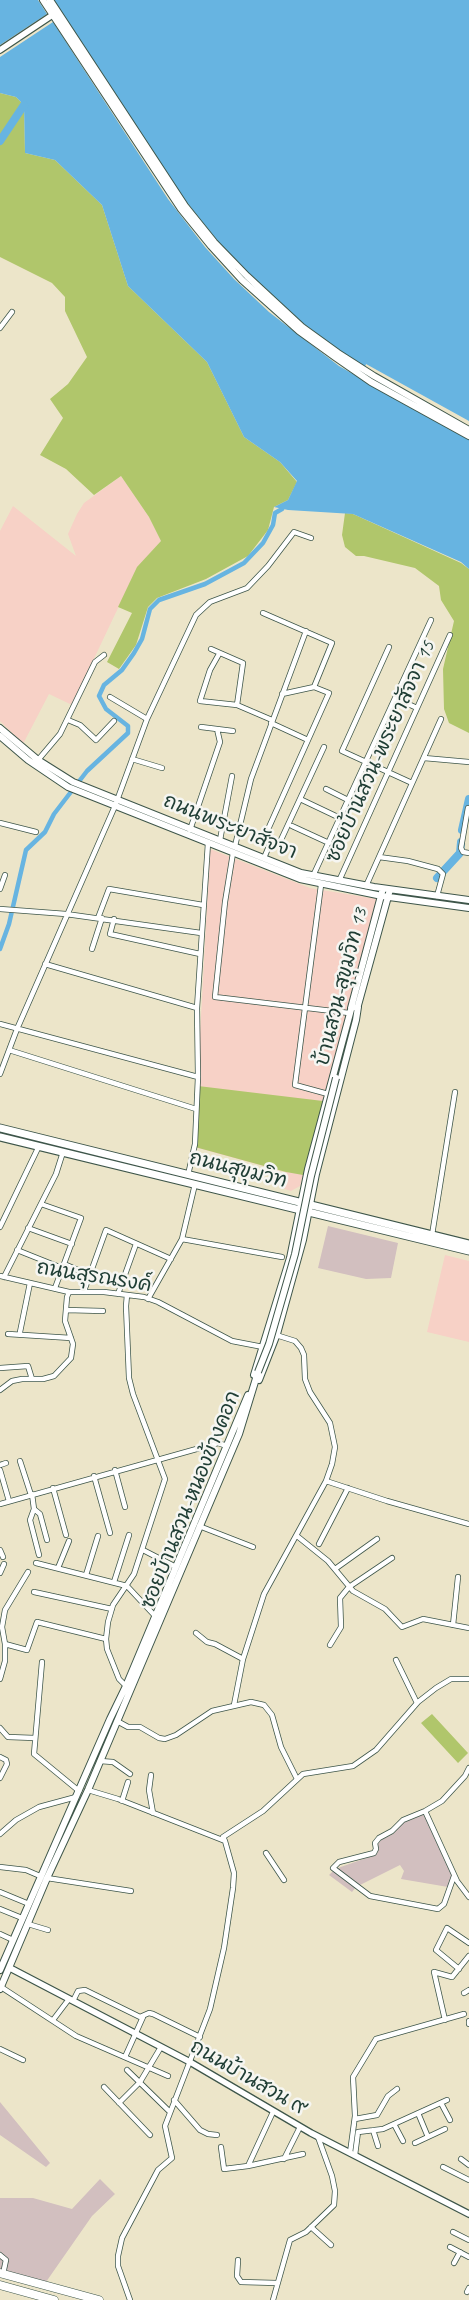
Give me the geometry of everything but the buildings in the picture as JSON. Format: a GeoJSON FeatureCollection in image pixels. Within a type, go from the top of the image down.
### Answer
{"type":"FeatureCollection","features":[{"type":"Feature","properties":{"kind":"highway"},"geometry":{"type":"LineString","coordinates":[[1,2274],[99,2300]]}},
{"type":"Feature","properties":{"kind":"highway"},"geometry":{"type":"LineString","coordinates":[[0,2285],[54,2300]]}},
{"type":"Feature","properties":{"kind":"main road"},"geometry":{"type":"LineString","coordinates":[[43,0],[55,13],[185,206],[214,242],[247,276],[302,327],[338,353],[374,376],[469,430]]}},
{"type":"Feature","properties":{"kind":"main road"},"geometry":{"type":"LineString","coordinates":[[50,0],[55,13],[181,209],[242,280],[299,331],[371,382],[469,436]]}},
{"type":"Feature","properties":{"kind":"main road","name":"ถนนพระยาสัจจา"},"geometry":{"type":"LineString","coordinates":[[0,731],[70,785]]}},
{"type":"Feature","properties":{"kind":"main road","name":"ถนนพระยาสัจจา"},"geometry":{"type":"LineString","coordinates":[[0,731],[29,761],[70,785],[190,832],[220,840],[234,850],[300,880],[321,885],[386,893],[469,908]]}},
{"type":"Feature","properties":{"kind":"main road","name":"ถนนพระยาสัจจา"},"geometry":{"type":"LineString","coordinates":[[190,832],[208,843],[264,858],[313,876],[366,886],[386,893],[469,900]]}},
{"type":"Feature","properties":{"kind":"main road","name":"บ้านสวน-สุขุมวิท 13"},"geometry":{"type":"LineString","coordinates":[[258,1372],[269,1344],[295,1254],[311,1176],[386,893]]}},
{"type":"Feature","properties":{"kind":"main road"},"geometry":{"type":"LineString","coordinates":[[245,1408],[291,1252],[300,1206],[349,1013],[355,1006]]}},
{"type":"Feature","properties":{"kind":"main road"},"geometry":{"type":"LineString","coordinates":[[245,1408],[276,1335],[299,1254],[355,1006]]}},
{"type":"Feature","properties":{"kind":"main road","name":"ถนนสุขุมวิท"},"geometry":{"type":"LineString","coordinates":[[0,1128],[188,1174],[300,1206]]}},
{"type":"Feature","properties":{"kind":"main road","name":"ถนนสุขุมวิท"},"geometry":{"type":"LineString","coordinates":[[0,1137],[195,1184],[469,1244]]}},
{"type":"Feature","properties":{"kind":"main road","name":"ถนนสุขุมวิท"},"geometry":{"type":"LineString","coordinates":[[310,1208],[469,1251]]}},
{"type":"Feature","properties":{"kind":"main road"},"geometry":{"type":"LineString","coordinates":[[291,1252],[299,1254]]}},
{"type":"Feature","properties":{"kind":"main road","name":"ซอยบ้านสวน-หนองข้างคอก"},"geometry":{"type":"LineString","coordinates":[[0,1970],[22,1918],[88,1790],[158,1618],[176,1567],[245,1408],[258,1372]]}},
{"type":"Feature","properties":{"kind":"main road","name":"ซอยบ้านสวน-หนองข้างคอก"},"geometry":{"type":"LineString","coordinates":[[1,1988],[28,1924],[43,1877],[95,1752],[199,1526],[239,1434],[245,1408]]}},
{"type":"Feature","properties":{"kind":"main road"},"geometry":{"type":"LineString","coordinates":[[95,1752],[101,1758]]}},
{"type":"Feature","properties":{"kind":"main road"},"geometry":{"type":"LineString","coordinates":[[2,1963],[10,1968]]}},
{"type":"Feature","properties":{"kind":"street"},"geometry":{"type":"LineString","coordinates":[[0,50],[55,13]]}},
{"type":"Feature","properties":{"kind":"street"},"geometry":{"type":"LineString","coordinates":[[0,328],[12,312]]}},
{"type":"Feature","properties":{"kind":"street"},"geometry":{"type":"LineString","coordinates":[[0,1074],[66,914],[116,803],[147,719],[198,612],[210,602],[247,588],[268,566],[294,532],[311,538]]}},
{"type":"Feature","properties":{"kind":"street"},"geometry":{"type":"LineString","coordinates":[[263,613],[332,643],[314,687]]}},
{"type":"Feature","properties":{"kind":"street"},"geometry":{"type":"LineString","coordinates":[[313,876],[431,620]]}},
{"type":"Feature","properties":{"kind":"street"},"geometry":{"type":"LineString","coordinates":[[306,631],[251,779],[234,850],[225,902],[215,997],[349,1013]]}},
{"type":"Feature","properties":{"kind":"street","name":"ซอยบ้านสวน-พระยาสัจจา 15"},"geometry":{"type":"LineString","coordinates":[[338,881],[450,635]]}},
{"type":"Feature","properties":{"kind":"street"},"geometry":{"type":"LineString","coordinates":[[389,647],[342,751],[412,783]]}},
{"type":"Feature","properties":{"kind":"street"},"geometry":{"type":"LineString","coordinates":[[211,649],[243,663],[237,705]]}},
{"type":"Feature","properties":{"kind":"street"},"geometry":{"type":"LineString","coordinates":[[219,654],[210,670],[200,701],[237,705],[308,740]]}},
{"type":"Feature","properties":{"kind":"street"},"geometry":{"type":"LineString","coordinates":[[38,760],[60,734],[95,662],[104,655]]}},
{"type":"Feature","properties":{"kind":"street"},"geometry":{"type":"LineString","coordinates":[[282,694],[314,687],[329,693],[265,836],[280,842],[324,747]]}},
{"type":"Feature","properties":{"kind":"street"},"geometry":{"type":"LineString","coordinates":[[110,697],[147,719]]}},
{"type":"Feature","properties":{"kind":"street"},"geometry":{"type":"LineString","coordinates":[[395,698],[417,708]]}},
{"type":"Feature","properties":{"kind":"street"},"geometry":{"type":"LineString","coordinates":[[366,886],[441,719]]}},
{"type":"Feature","properties":{"kind":"street"},"geometry":{"type":"LineString","coordinates":[[68,720],[80,725],[96,740],[114,721]]}},
{"type":"Feature","properties":{"kind":"street"},"geometry":{"type":"LineString","coordinates":[[201,727],[233,730]]}},
{"type":"Feature","properties":{"kind":"street"},"geometry":{"type":"LineString","coordinates":[[190,832],[220,742],[217,729]]}},
{"type":"Feature","properties":{"kind":"street"},"geometry":{"type":"LineString","coordinates":[[424,758],[469,762]]}},
{"type":"Feature","properties":{"kind":"street"},"geometry":{"type":"LineString","coordinates":[[132,759],[162,768]]}},
{"type":"Feature","properties":{"kind":"street"},"geometry":{"type":"LineString","coordinates":[[220,840],[232,776]]}},
{"type":"Feature","properties":{"kind":"street"},"geometry":{"type":"LineString","coordinates":[[326,789],[348,800]]}},
{"type":"Feature","properties":{"kind":"street"},"geometry":{"type":"LineString","coordinates":[[300,799],[340,818]]}},
{"type":"Feature","properties":{"kind":"street"},"geometry":{"type":"LineString","coordinates":[[468,808],[461,848],[463,852],[469,852]]}},
{"type":"Feature","properties":{"kind":"street"},"geometry":{"type":"LineString","coordinates":[[0,824],[36,832]]}},
{"type":"Feature","properties":{"kind":"street"},"geometry":{"type":"LineString","coordinates":[[292,826],[329,843]]}},
{"type":"Feature","properties":{"kind":"street"},"geometry":{"type":"LineString","coordinates":[[264,858],[272,839]]}},
{"type":"Feature","properties":{"kind":"street"},"geometry":{"type":"LineString","coordinates":[[188,1174],[195,1144],[198,1077],[197,1008],[202,905],[208,843]]}},
{"type":"Feature","properties":{"kind":"street"},"geometry":{"type":"LineString","coordinates":[[379,857],[408,861],[440,871],[437,896]]}},
{"type":"Feature","properties":{"kind":"street"},"geometry":{"type":"LineString","coordinates":[[0,889],[5,875]]}},
{"type":"Feature","properties":{"kind":"street"},"geometry":{"type":"LineString","coordinates":[[321,885],[295,1086],[328,1094]]}},
{"type":"Feature","properties":{"kind":"street"},"geometry":{"type":"LineString","coordinates":[[92,950],[109,889],[202,905]]}},
{"type":"Feature","properties":{"kind":"street"},"geometry":{"type":"LineString","coordinates":[[0,909],[114,919],[201,933]]}},
{"type":"Feature","properties":{"kind":"street"},"geometry":{"type":"LineString","coordinates":[[114,919],[110,934],[200,954]]}},
{"type":"Feature","properties":{"kind":"street"},"geometry":{"type":"LineString","coordinates":[[45,964],[197,1008]]}},
{"type":"Feature","properties":{"kind":"street"},"geometry":{"type":"LineString","coordinates":[[0,1024],[198,1077]]}},
{"type":"Feature","properties":{"kind":"street"},"geometry":{"type":"LineString","coordinates":[[9,1050],[196,1109]]}},
{"type":"Feature","properties":{"kind":"street"},"geometry":{"type":"LineString","coordinates":[[432,1235],[455,1092]]}},
{"type":"Feature","properties":{"kind":"street"},"geometry":{"type":"LineString","coordinates":[[0,1227],[39,1146]]}},
{"type":"Feature","properties":{"kind":"street"},"geometry":{"type":"LineString","coordinates":[[2,1276],[56,1174],[63,1152]]}},
{"type":"Feature","properties":{"kind":"street"},"geometry":{"type":"LineString","coordinates":[[148,1299],[182,1239],[195,1184]]}},
{"type":"Feature","properties":{"kind":"street"},"geometry":{"type":"LineString","coordinates":[[41,1204],[81,1218],[55,1288]]}},
{"type":"Feature","properties":{"kind":"street"},"geometry":{"type":"LineString","coordinates":[[28,1228],[72,1244]]}},
{"type":"Feature","properties":{"kind":"street"},"geometry":{"type":"LineString","coordinates":[[84,1291],[106,1230],[171,1259]]}},
{"type":"Feature","properties":{"kind":"street"},"geometry":{"type":"LineString","coordinates":[[182,1239],[282,1257]]}},
{"type":"Feature","properties":{"kind":"street"},"geometry":{"type":"LineString","coordinates":[[118,1294],[136,1244]]}},
{"type":"Feature","properties":{"kind":"street"},"geometry":{"type":"LineString","coordinates":[[17,1250],[90,1275]]}},
{"type":"Feature","properties":{"kind":"street","name":"ถนนสุรณรงค์"},"geometry":{"type":"LineString","coordinates":[[2,1276],[69,1292],[84,1291],[118,1294],[148,1299],[232,1340],[246,1345],[263,1347]]}},
{"type":"Feature","properties":{"kind":"street"},"geometry":{"type":"LineString","coordinates":[[20,1332],[30,1283]]}},
{"type":"Feature","properties":{"kind":"street"},"geometry":{"type":"LineString","coordinates":[[0,1390],[12,1382],[54,1376],[70,1358],[73,1351],[65,1321],[69,1292]]}},
{"type":"Feature","properties":{"kind":"street"},"geometry":{"type":"LineString","coordinates":[[126,1686],[119,1679],[109,1654],[106,1639],[112,1609],[134,1574],[165,1479],[159,1458],[133,1394],[129,1378],[127,1295]]}},
{"type":"Feature","properties":{"kind":"street"},"geometry":{"type":"LineString","coordinates":[[66,1310],[103,1311]]}},
{"type":"Feature","properties":{"kind":"street"},"geometry":{"type":"LineString","coordinates":[[8,1334],[71,1338]]}},
{"type":"Feature","properties":{"kind":"street"},"geometry":{"type":"LineString","coordinates":[[234,1705],[243,1659],[264,1594],[326,1480],[332,1464],[335,1447],[330,1423],[310,1392],[305,1379],[304,1355],[301,1348],[295,1341],[276,1335]]}},
{"type":"Feature","properties":{"kind":"street"},"geometry":{"type":"LineString","coordinates":[[0,1368],[28,1366],[32,1379]]}},
{"type":"Feature","properties":{"kind":"street"},"geometry":{"type":"LineString","coordinates":[[0,1504],[159,1458],[218,1443],[227,1446]]}},
{"type":"Feature","properties":{"kind":"street"},"geometry":{"type":"LineString","coordinates":[[20,1461],[32,1494],[34,1509],[30,1520],[39,1555]]}},
{"type":"Feature","properties":{"kind":"street"},"geometry":{"type":"LineString","coordinates":[[0,1465],[6,1462]]}},
{"type":"Feature","properties":{"kind":"street"},"geometry":{"type":"LineString","coordinates":[[0,1470],[9,1501]]}},
{"type":"Feature","properties":{"kind":"street"},"geometry":{"type":"LineString","coordinates":[[115,1470],[125,1507]]}},
{"type":"Feature","properties":{"kind":"street"},"geometry":{"type":"LineString","coordinates":[[94,1476],[110,1533]]}},
{"type":"Feature","properties":{"kind":"street"},"geometry":{"type":"LineString","coordinates":[[326,1480],[469,1524]]}},
{"type":"Feature","properties":{"kind":"street"},"geometry":{"type":"LineString","coordinates":[[53,1488],[66,1535]]}},
{"type":"Feature","properties":{"kind":"street"},"geometry":{"type":"LineString","coordinates":[[319,1544],[348,1488]]}},
{"type":"Feature","properties":{"kind":"street"},"geometry":{"type":"LineString","coordinates":[[34,1509],[40,1514],[47,1540]]}},
{"type":"Feature","properties":{"kind":"street"},"geometry":{"type":"LineString","coordinates":[[199,1526],[253,1548]]}},
{"type":"Feature","properties":{"kind":"street"},"geometry":{"type":"LineString","coordinates":[[114,1582],[129,1535]]}},
{"type":"Feature","properties":{"kind":"street"},"geometry":{"type":"LineString","coordinates":[[86,1575],[98,1536]]}},
{"type":"Feature","properties":{"kind":"street"},"geometry":{"type":"LineString","coordinates":[[297,1536],[328,1561],[353,1591],[385,1609],[402,1628],[423,1619],[469,1628]]}},
{"type":"Feature","properties":{"kind":"street"},"geometry":{"type":"LineString","coordinates":[[335,1570],[378,1539]]}},
{"type":"Feature","properties":{"kind":"street"},"geometry":{"type":"LineString","coordinates":[[58,1568],[68,1541]]}},
{"type":"Feature","properties":{"kind":"street"},"geometry":{"type":"LineString","coordinates":[[0,1550],[3,1557]]}},
{"type":"Feature","properties":{"kind":"street"},"geometry":{"type":"LineString","coordinates":[[143,1550],[176,1567]]}},
{"type":"Feature","properties":{"kind":"street"},"geometry":{"type":"LineString","coordinates":[[330,1645],[341,1627],[340,1598],[350,1587],[392,1558]]}},
{"type":"Feature","properties":{"kind":"street"},"geometry":{"type":"LineString","coordinates":[[36,1563],[127,1586],[158,1618]]}},
{"type":"Feature","properties":{"kind":"street"},"geometry":{"type":"LineString","coordinates":[[0,1573],[4,1564]]}},
{"type":"Feature","properties":{"kind":"street"},"geometry":{"type":"LineString","coordinates":[[0,1679],[5,1661],[5,1644],[1,1627],[5,1610],[28,1572]]}},
{"type":"Feature","properties":{"kind":"street"},"geometry":{"type":"LineString","coordinates":[[453,1625],[458,1577]]}},
{"type":"Feature","properties":{"kind":"street"},"geometry":{"type":"LineString","coordinates":[[34,1592],[112,1609]]}},
{"type":"Feature","properties":{"kind":"street"},"geometry":{"type":"LineString","coordinates":[[5,1644],[27,1650],[37,1622],[106,1639]]}},
{"type":"Feature","properties":{"kind":"street"},"geometry":{"type":"LineString","coordinates":[[196,1633],[209,1643],[215,1644],[243,1659]]}},
{"type":"Feature","properties":{"kind":"street"},"geometry":{"type":"LineString","coordinates":[[396,1660],[417,1704]]}},
{"type":"Feature","properties":{"kind":"street"},"geometry":{"type":"LineString","coordinates":[[0,1834],[16,1820],[40,1807],[78,1794],[34,1754],[42,1662]]}},
{"type":"Feature","properties":{"kind":"street"},"geometry":{"type":"LineString","coordinates":[[130,2300],[118,2266],[122,2238],[158,2170],[172,2158],[172,2151],[165,2132],[174,2100],[210,2009],[224,1948],[234,1888],[234,1873],[224,1836],[263,1811],[303,1774],[353,1766],[364,1759],[376,1750],[417,1704],[436,1688],[451,1679],[469,1679]]}},
{"type":"Feature","properties":{"kind":"street"},"geometry":{"type":"LineString","coordinates":[[117,1721],[128,1727],[140,1727],[159,1738],[165,1739],[176,1735],[212,1711],[251,1702],[264,1705],[272,1715],[282,1747],[297,1779]]}},
{"type":"Feature","properties":{"kind":"street"},"geometry":{"type":"LineString","coordinates":[[0,1728],[8,1737],[35,1738]]}},
{"type":"Feature","properties":{"kind":"street"},"geometry":{"type":"LineString","coordinates":[[0,1756],[6,1760],[7,1764],[0,1778]]}},
{"type":"Feature","properties":{"kind":"street"},"geometry":{"type":"LineString","coordinates":[[101,1758],[113,1762],[130,1774]]}},
{"type":"Feature","properties":{"kind":"street"},"geometry":{"type":"LineString","coordinates":[[454,1876],[444,1904],[438,1909],[370,1896],[333,1868],[338,1862],[374,1853],[376,1849],[375,1843],[379,1838],[392,1831],[403,1820],[425,1811],[442,1801],[465,1776],[469,1768]]}},
{"type":"Feature","properties":{"kind":"street"},"geometry":{"type":"LineString","coordinates":[[151,1775],[149,1790],[152,1813]]}},
{"type":"Feature","properties":{"kind":"street"},"geometry":{"type":"LineString","coordinates":[[122,1801],[128,1782]]}},
{"type":"Feature","properties":{"kind":"street"},"geometry":{"type":"LineString","coordinates":[[88,1790],[122,1801],[225,1841]]}},
{"type":"Feature","properties":{"kind":"street"},"geometry":{"type":"LineString","coordinates":[[425,1811],[454,1876],[469,1897]]}},
{"type":"Feature","properties":{"kind":"street"},"geometry":{"type":"LineString","coordinates":[[266,1853],[284,1880]]}},
{"type":"Feature","properties":{"kind":"street"},"geometry":{"type":"LineString","coordinates":[[0,1867],[26,1870],[43,1877],[132,1891]]}},
{"type":"Feature","properties":{"kind":"street"},"geometry":{"type":"LineString","coordinates":[[0,1892],[29,1904]]}},
{"type":"Feature","properties":{"kind":"street"},"geometry":{"type":"LineString","coordinates":[[0,1909],[22,1918]]}},
{"type":"Feature","properties":{"kind":"street"},"geometry":{"type":"LineString","coordinates":[[28,1924],[48,1930]]}},
{"type":"Feature","properties":{"kind":"street"},"geometry":{"type":"LineString","coordinates":[[459,1969],[436,1950],[447,1928],[469,1943]]}},
{"type":"Feature","properties":{"kind":"street"},"geometry":{"type":"LineString","coordinates":[[0,1934],[13,1940]]}},
{"type":"Feature","properties":{"kind":"street"},"geometry":{"type":"LineString","coordinates":[[445,2020],[434,1972],[452,1977],[469,1956]]}},
{"type":"Feature","properties":{"kind":"street","name":"ถนนบ้านสวน ๙"},"geometry":{"type":"LineString","coordinates":[[10,1968],[190,2062],[318,2137],[469,2214]]}},
{"type":"Feature","properties":{"kind":"street"},"geometry":{"type":"LineString","coordinates":[[1,1988],[96,2046],[134,2060],[168,2076]]}},
{"type":"Feature","properties":{"kind":"street"},"geometry":{"type":"LineString","coordinates":[[53,2020],[78,1991],[85,1990],[143,2016]]}},
{"type":"Feature","properties":{"kind":"street"},"geometry":{"type":"LineString","coordinates":[[464,1994],[469,1990]]}},
{"type":"Feature","properties":{"kind":"street"},"geometry":{"type":"LineString","coordinates":[[125,2057],[143,2016],[149,2013],[200,2037]]}},
{"type":"Feature","properties":{"kind":"street"},"geometry":{"type":"LineString","coordinates":[[352,2154],[355,2119],[353,2077],[376,2039],[464,2014]]}},
{"type":"Feature","properties":{"kind":"street"},"geometry":{"type":"LineString","coordinates":[[119,2103],[140,2082],[161,2047]]}},
{"type":"Feature","properties":{"kind":"street"},"geometry":{"type":"LineString","coordinates":[[0,2049],[22,2060]]}},
{"type":"Feature","properties":{"kind":"street"},"geometry":{"type":"LineString","coordinates":[[127,2070],[170,2112]]}},
{"type":"Feature","properties":{"kind":"street"},"geometry":{"type":"LineString","coordinates":[[104,2088],[150,2135]]}},
{"type":"Feature","properties":{"kind":"street"},"geometry":{"type":"LineString","coordinates":[[355,2119],[377,2115],[388,2096],[397,2089]]}},
{"type":"Feature","properties":{"kind":"street"},"geometry":{"type":"LineString","coordinates":[[174,2100],[200,2130],[208,2134],[217,2135]]}},
{"type":"Feature","properties":{"kind":"street"},"geometry":{"type":"LineString","coordinates":[[352,2154],[358,2132],[383,2129],[447,2100]]}},
{"type":"Feature","properties":{"kind":"street"},"geometry":{"type":"LineString","coordinates":[[441,2103],[450,2120]]}},
{"type":"Feature","properties":{"kind":"street"},"geometry":{"type":"LineString","coordinates":[[248,2166],[273,2112]]}},
{"type":"Feature","properties":{"kind":"street"},"geometry":{"type":"LineString","coordinates":[[418,2113],[428,2137]]}},
{"type":"Feature","properties":{"kind":"street"},"geometry":{"type":"LineString","coordinates":[[394,2124],[403,2141]]}},
{"type":"Feature","properties":{"kind":"street"},"geometry":{"type":"LineString","coordinates":[[284,2159],[300,2127]]}},
{"type":"Feature","properties":{"kind":"street"},"geometry":{"type":"LineString","coordinates":[[415,2143],[445,2129]]}},
{"type":"Feature","properties":{"kind":"street"},"geometry":{"type":"LineString","coordinates":[[373,2130],[378,2146]]}},
{"type":"Feature","properties":{"kind":"street"},"geometry":{"type":"LineString","coordinates":[[273,2300],[290,2240],[311,2227],[334,2205],[335,2191],[332,2176],[318,2137]]}},
{"type":"Feature","properties":{"kind":"street"},"geometry":{"type":"LineString","coordinates":[[221,2147],[224,2169],[248,2166],[303,2154]]}},
{"type":"Feature","properties":{"kind":"street"},"geometry":{"type":"LineString","coordinates":[[461,2159],[469,2165]]}},
{"type":"Feature","properties":{"kind":"street"},"geometry":{"type":"LineString","coordinates":[[443,2167],[469,2180]]}},
{"type":"Feature","properties":{"kind":"street"},"geometry":{"type":"LineString","coordinates":[[311,2227],[331,2245]]}},
{"type":"Feature","properties":{"kind":"street"},"geometry":{"type":"LineString","coordinates":[[453,2232],[469,2240]]}},
{"type":"Feature","properties":{"kind":"street"},"geometry":{"type":"LineString","coordinates":[[450,2247],[469,2256]]}},
{"type":"Feature","properties":{"kind":"street"},"geometry":{"type":"LineString","coordinates":[[454,2263],[460,2252]]}},
{"type":"Feature","properties":{"kind":"street"},"geometry":{"type":"LineString","coordinates":[[0,2255],[6,2260],[1,2274]]}},
{"type":"Feature","properties":{"kind":"street"},"geometry":{"type":"LineString","coordinates":[[238,2260],[237,2276],[241,2282],[277,2283]]}},
{"type":"Feature","properties":{"kind":"shaded area"},"geometry":{"type":"Polygon","coordinates":[[[121,476],[149,517],[161,541],[137,568],[72,705],[49,694],[23,744],[0,721],[0,531],[13,506],[76,556],[68,534],[77,514],[84,503],[121,476]]]}},
{"type":"Feature","properties":{"kind":"shaded area"},"geometry":{"type":"Polygon","coordinates":[[[210,849],[310,888],[377,899],[300,1186],[291,1191],[282,1188],[285,1172],[194,1147],[210,849]]]}},
{"type":"Feature","properties":{"kind":"shaded area"},"geometry":{"type":"Polygon","coordinates":[[[328,1226],[398,1243],[391,1278],[366,1279],[318,1268],[328,1226]]]}},
{"type":"Feature","properties":{"kind":"shaded area"},"geometry":{"type":"Polygon","coordinates":[[[445,1255],[469,1261],[469,1342],[427,1332],[445,1255]]]}},
{"type":"Feature","properties":{"kind":"shaded area"},"geometry":{"type":"Polygon","coordinates":[[[424,1814],[452,1876],[448,1887],[401,1879],[404,1871],[400,1865],[356,1887],[352,1892],[329,1875],[335,1869],[375,1855],[378,1852],[377,1845],[381,1840],[393,1834],[403,1823],[424,1814]]]}},
{"type":"Feature","properties":{"kind":"shaded area"},"geometry":{"type":"Polygon","coordinates":[[[0,2102],[50,2163],[46,2167],[0,2135],[0,2102]]]}},
{"type":"Feature","properties":{"kind":"shaded area"},"geometry":{"type":"Polygon","coordinates":[[[100,2179],[115,2194],[92,2216],[46,2282],[0,2269],[0,2198],[33,2198],[72,2209],[100,2179]]]}},
{"type":"Feature","properties":{"kind":"green space"},"geometry":{"type":"Polygon","coordinates":[[[0,93],[16,97],[24,105],[25,153],[55,160],[102,205],[128,286],[207,362],[244,437],[280,462],[297,482],[288,500],[274,507],[268,530],[248,556],[206,579],[157,598],[148,607],[136,645],[119,669],[107,662],[132,613],[118,607],[137,567],[161,541],[149,517],[121,476],[94,495],[66,469],[40,455],[63,418],[50,399],[68,384],[87,357],[65,311],[65,297],[52,283],[0,257],[0,93]]]}},
{"type":"Feature","properties":{"kind":"green space"},"geometry":{"type":"Polygon","coordinates":[[[345,513],[353,514],[461,563],[469,569],[469,733],[449,723],[444,709],[443,669],[454,621],[441,600],[439,586],[415,568],[364,556],[356,556],[345,547],[342,535],[345,513]]]}},
{"type":"Feature","properties":{"kind":"green space"},"geometry":{"type":"Polygon","coordinates":[[[198,1086],[323,1101],[303,1175],[195,1147],[198,1086]]]}},
{"type":"Feature","properties":{"kind":"green space"},"geometry":{"type":"Polygon","coordinates":[[[432,1714],[468,1753],[458,1763],[421,1723],[432,1714]]]}},
{"type":"Feature","properties":{"kind":"water"},"geometry":{"type":"Polygon","coordinates":[[[0,0],[469,0],[469,569],[461,562],[353,514],[288,510],[274,507],[288,500],[297,481],[280,462],[244,437],[207,362],[128,286],[102,205],[55,160],[25,153],[24,105],[16,97],[0,93],[0,0]]]}},
{"type":"Feature","properties":{"kind":"pier"},"geometry":{"type":"Polygon","coordinates":[[[38,0],[53,0],[181,195],[232,259],[300,321],[343,353],[365,367],[366,364],[469,421],[469,440],[339,366],[269,312],[234,279],[205,247],[168,199],[53,22],[0,57],[0,45],[47,14],[38,0]]]}},
{"type":"Feature","properties":{"kind":"waterway"},"geometry":{"type":"LineString","coordinates":[[0,141],[24,105]]}},
{"type":"Feature","properties":{"kind":"waterway"},"geometry":{"type":"LineString","coordinates":[[0,949],[9,924],[26,850],[45,832],[54,814],[87,771],[128,733],[128,726],[106,709],[99,696],[104,685],[122,670],[134,653],[142,639],[150,609],[159,600],[205,584],[244,563],[263,543],[273,525],[275,513],[282,509]]}},
{"type":"Feature","properties":{"kind":"waterway"},"geometry":{"type":"LineString","coordinates":[[462,830],[469,799]]}},
{"type":"Feature","properties":{"kind":"waterway"},"geometry":{"type":"LineString","coordinates":[[437,878],[460,853],[461,842]]}}]}
